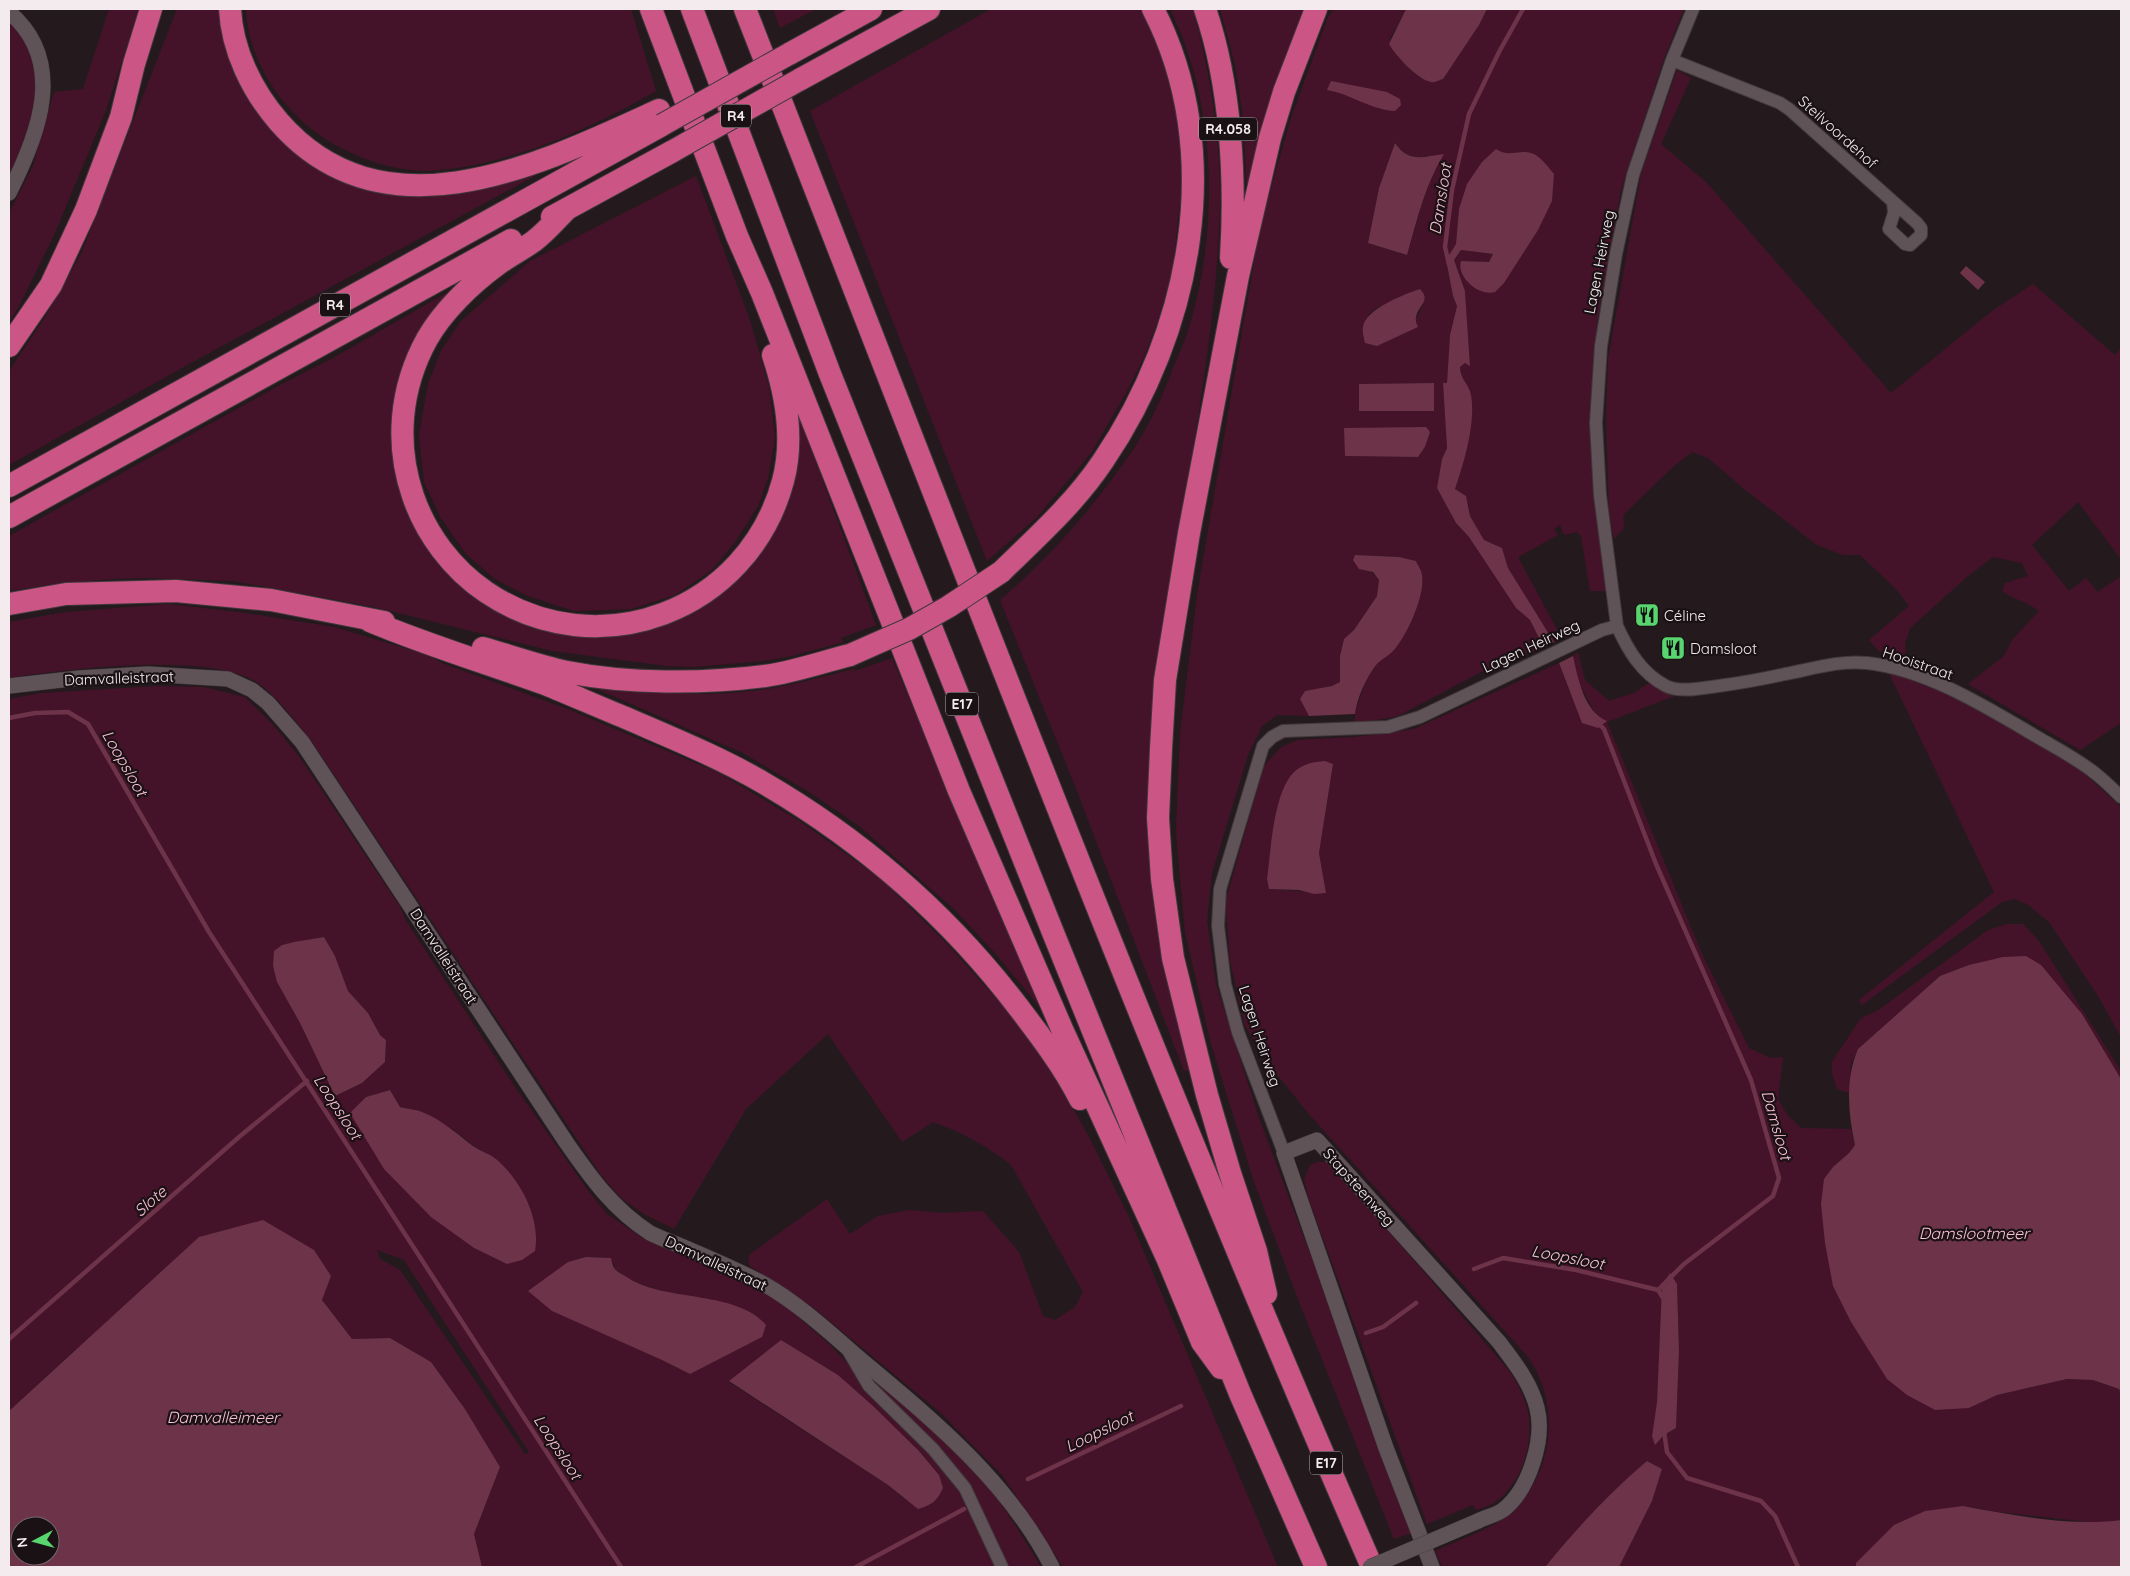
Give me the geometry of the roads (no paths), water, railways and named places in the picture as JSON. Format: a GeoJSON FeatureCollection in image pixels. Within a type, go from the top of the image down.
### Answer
{"type":"FeatureCollection","features":[{"type":"Feature","properties":{"kind":"highway"},"geometry":{"type":"LineString","coordinates":[[121,117],[134,64],[151,9]]}},
{"type":"Feature","properties":{"kind":"highway"},"geometry":{"type":"LineString","coordinates":[[9,346],[51,285],[86,210],[121,117],[144,67],[166,9]]}},
{"type":"Feature","properties":{"kind":"highway"},"geometry":{"type":"LineString","coordinates":[[230,9],[237,48],[249,78],[269,110],[292,137],[339,168],[380,181],[418,186],[445,185],[476,180],[510,171],[661,118]]}},
{"type":"Feature","properties":{"kind":"highway"},"geometry":{"type":"LineString","coordinates":[[651,9],[737,236],[762,293],[959,792],[1062,1029],[1168,1260],[1202,1342],[1241,1396]]}},
{"type":"Feature","properties":{"kind":"highway","name":"E17"},"geometry":{"type":"LineString","coordinates":[[692,9],[830,374],[1241,1396],[1316,1567]]}},
{"type":"Feature","properties":{"kind":"highway","name":"E17"},"geometry":{"type":"LineString","coordinates":[[745,9],[1106,931],[1281,1358],[1371,1567]]}},
{"type":"Feature","properties":{"kind":"highway","name":"R4"},"geometry":{"type":"LineString","coordinates":[[9,486],[661,118],[716,94],[871,9]]}},
{"type":"Feature","properties":{"kind":"highway","name":"R4"},"geometry":{"type":"LineString","coordinates":[[9,517],[929,9]]}},
{"type":"Feature","properties":{"kind":"highway"},"geometry":{"type":"LineString","coordinates":[[9,604],[66,594],[176,591],[271,600],[399,624],[567,672],[626,679],[719,680],[766,676],[850,655],[908,629],[948,607],[1000,572],[1055,520],[1103,461],[1136,407],[1154,366],[1172,320],[1184,273],[1192,218],[1192,172],[1189,129],[1180,82],[1164,30],[1153,9]]}},
{"type":"Feature","properties":{"kind":"highway","name":"R4.058"},"geometry":{"type":"LineString","coordinates":[[1205,9],[1220,70],[1228,124],[1231,170],[1233,218],[1231,258],[1221,359]]}},
{"type":"Feature","properties":{"kind":"highway"},"geometry":{"type":"LineString","coordinates":[[1281,1358],[1256,1250],[1224,1156],[1173,958],[1162,879],[1158,818],[1165,680],[1189,533],[1221,359],[1258,181],[1284,92],[1316,9]]}},
{"type":"Feature","properties":{"kind":"highway"},"geometry":{"type":"LineString","coordinates":[[566,210],[536,240],[496,265],[444,315],[428,338],[414,367],[405,400],[402,427],[403,453],[418,511],[433,537],[449,558],[464,574],[498,600],[518,610],[560,624],[588,627],[619,626],[647,620],[677,610],[713,587],[738,566],[762,532],[783,480],[787,451],[787,417],[778,371],[752,296],[737,236]]}},
{"type":"Feature","properties":{"kind":"highway"},"geometry":{"type":"LineString","coordinates":[[370,620],[401,634],[546,685],[673,738],[761,782],[840,833],[886,868],[928,904],[994,975],[1043,1039],[1077,1093],[1120,1177],[1168,1260]]}},
{"type":"Feature","properties":{"kind":"street","name":"Lagen Heirweg"},"geometry":{"type":"LineString","coordinates":[[1284,1153],[1238,1032],[1225,984],[1218,926],[1220,890],[1263,746],[1272,737],[1283,731],[1388,727],[1420,718],[1567,647],[1617,626],[1600,495],[1596,423],[1601,346],[1616,254],[1633,175],[1672,60],[1693,9]]}},
{"type":"Feature","properties":{"kind":"street"},"geometry":{"type":"LineString","coordinates":[[9,12],[34,44],[40,61],[44,87],[40,116],[33,140],[9,194]]}},
{"type":"Feature","properties":{"kind":"street","name":"Steilvoordehof"},"geometry":{"type":"LineString","coordinates":[[1672,60],[1780,103],[1893,202]]}},
{"type":"Feature","properties":{"kind":"street","name":"Hooistraat"},"geometry":{"type":"LineString","coordinates":[[1617,626],[1632,655],[1640,665],[1653,678],[1668,687],[1682,689],[1702,688],[1847,662],[1867,663],[1892,668],[1922,678],[1976,702],[2077,760],[2098,775],[2121,797]]}},
{"type":"Feature","properties":{"kind":"street","name":"Damvalleistraat"},"geometry":{"type":"LineString","coordinates":[[9,686],[79,678],[148,674],[228,679],[252,690],[268,703],[302,742],[566,1142],[600,1190],[626,1215],[652,1233],[764,1284],[796,1305],[926,1414],[983,1468],[1020,1515],[1052,1567]]}},
{"type":"Feature","properties":{"kind":"street","name":"Stapsteenweg"},"geometry":{"type":"LineString","coordinates":[[1284,1153],[1317,1140],[1499,1342],[1522,1372],[1538,1409],[1539,1437],[1532,1466],[1520,1491],[1502,1510],[1371,1567]]}},
{"type":"Feature","properties":{"kind":"street"},"geometry":{"type":"LineString","coordinates":[[1284,1153],[1386,1448],[1432,1567]]}},
{"type":"Feature","properties":{"kind":"street","name":"Damvalleistraat"},"geometry":{"type":"LineString","coordinates":[[846,1347],[868,1386],[933,1449],[965,1488],[1002,1567]]}},
{"type":"Feature","properties":{"kind":"water"},"geometry":{"type":"Polygon","coordinates":[[[1406,9],[1487,9],[1479,25],[1443,79],[1432,82],[1414,72],[1401,60],[1389,44],[1406,9]]]}},
{"type":"Feature","properties":{"kind":"water"},"geometry":{"type":"Polygon","coordinates":[[[1331,81],[1387,92],[1400,99],[1401,105],[1395,111],[1378,108],[1327,90],[1331,81]]]}},
{"type":"Feature","properties":{"kind":"water"},"geometry":{"type":"Polygon","coordinates":[[[1395,143],[1405,154],[1411,156],[1423,157],[1444,154],[1427,190],[1407,255],[1368,243],[1379,188],[1395,143]]]}},
{"type":"Feature","properties":{"kind":"water"},"geometry":{"type":"Polygon","coordinates":[[[1496,149],[1505,153],[1531,153],[1541,159],[1554,174],[1552,201],[1538,230],[1504,283],[1495,292],[1488,293],[1475,288],[1465,279],[1460,267],[1461,261],[1489,262],[1493,254],[1461,250],[1454,260],[1465,291],[1470,366],[1465,363],[1460,367],[1460,371],[1470,391],[1472,406],[1471,430],[1455,489],[1466,496],[1470,516],[1484,540],[1502,548],[1508,568],[1554,642],[1544,648],[1530,620],[1516,608],[1469,537],[1456,523],[1437,488],[1442,459],[1447,448],[1443,383],[1447,383],[1450,335],[1457,306],[1453,296],[1446,260],[1456,244],[1459,209],[1467,184],[1482,162],[1496,149]]]}},
{"type":"Feature","properties":{"kind":"water"},"geometry":{"type":"Polygon","coordinates":[[[1966,266],[1985,282],[1978,290],[1960,273],[1966,266]]]}},
{"type":"Feature","properties":{"kind":"water"},"geometry":{"type":"Polygon","coordinates":[[[1420,289],[1425,297],[1416,318],[1418,327],[1377,346],[1365,343],[1363,327],[1365,320],[1371,314],[1387,303],[1420,289]]]}},
{"type":"Feature","properties":{"kind":"water"},"geometry":{"type":"Polygon","coordinates":[[[1434,383],[1434,411],[1359,411],[1359,384],[1434,383]]]}},
{"type":"Feature","properties":{"kind":"water"},"geometry":{"type":"Polygon","coordinates":[[[1426,427],[1430,432],[1425,447],[1418,457],[1345,456],[1344,428],[1426,427]]]}},
{"type":"Feature","properties":{"kind":"water"},"geometry":{"type":"Polygon","coordinates":[[[1355,555],[1399,557],[1416,561],[1421,571],[1422,580],[1419,601],[1405,634],[1392,652],[1376,665],[1362,688],[1355,714],[1309,716],[1300,699],[1305,691],[1332,686],[1340,682],[1340,656],[1344,639],[1354,630],[1377,596],[1379,580],[1373,572],[1359,569],[1353,560],[1355,555]]]}},
{"type":"Feature","properties":{"kind":"water"},"geometry":{"type":"Polygon","coordinates":[[[1573,656],[1587,702],[1599,717],[1607,721],[1598,728],[1582,723],[1559,663],[1573,656]]]}},
{"type":"Feature","properties":{"kind":"water"},"geometry":{"type":"Polygon","coordinates":[[[1325,761],[1333,764],[1319,853],[1326,893],[1314,894],[1299,890],[1269,889],[1267,879],[1274,824],[1286,783],[1300,767],[1325,761]]]}},
{"type":"Feature","properties":{"kind":"water"},"geometry":{"type":"Polygon","coordinates":[[[324,937],[335,956],[348,991],[368,1013],[380,1035],[386,1040],[385,1062],[362,1083],[335,1096],[300,1023],[277,982],[273,966],[274,951],[282,945],[324,937]]]}},
{"type":"Feature","properties":{"kind":"water","name":"Damslootmeer"},"geometry":{"type":"Polygon","coordinates":[[[2026,956],[2041,965],[2082,1014],[2121,1079],[2121,1394],[2119,1389],[2093,1380],[2067,1379],[1997,1395],[1969,1408],[1935,1410],[1907,1395],[1887,1379],[1851,1322],[1833,1286],[1825,1243],[1821,1204],[1824,1179],[1855,1145],[1849,1108],[1849,1084],[1858,1049],[1940,976],[1969,965],[2003,957],[2026,956]]]}},
{"type":"Feature","properties":{"kind":"water"},"geometry":{"type":"Polygon","coordinates":[[[390,1090],[400,1107],[419,1111],[436,1119],[473,1146],[494,1157],[505,1168],[521,1189],[532,1213],[535,1226],[535,1251],[522,1260],[507,1264],[474,1248],[431,1217],[384,1169],[350,1113],[366,1097],[390,1090]]]}},
{"type":"Feature","properties":{"kind":"water","name":"Damvalleimeer"},"geometry":{"type":"Polygon","coordinates":[[[263,1220],[314,1250],[331,1276],[322,1300],[352,1339],[390,1338],[431,1362],[465,1409],[500,1467],[474,1534],[482,1567],[9,1567],[9,1411],[199,1237],[263,1220]]]}},
{"type":"Feature","properties":{"kind":"water"},"geometry":{"type":"Polygon","coordinates":[[[586,1257],[611,1258],[617,1271],[641,1284],[659,1290],[736,1306],[753,1314],[766,1325],[762,1337],[690,1374],[552,1311],[528,1291],[568,1262],[586,1257]]]}},
{"type":"Feature","properties":{"kind":"water"},"geometry":{"type":"Polygon","coordinates":[[[1670,1273],[1677,1284],[1679,1351],[1676,1428],[1664,1435],[1655,1445],[1652,1436],[1657,1402],[1662,1285],[1670,1273]]]}},
{"type":"Feature","properties":{"kind":"water"},"geometry":{"type":"Polygon","coordinates":[[[781,1340],[838,1375],[919,1451],[939,1475],[943,1488],[934,1502],[918,1509],[888,1485],[729,1381],[781,1340]]]}},
{"type":"Feature","properties":{"kind":"water"},"geometry":{"type":"Polygon","coordinates":[[[1647,1461],[1662,1469],[1652,1501],[1619,1567],[1545,1567],[1594,1511],[1647,1461]]]}},
{"type":"Feature","properties":{"kind":"water"},"geometry":{"type":"Polygon","coordinates":[[[1963,1506],[2062,1521],[2102,1522],[2121,1520],[2121,1567],[1856,1567],[1856,1563],[1894,1525],[1925,1511],[1963,1506]]]}},
{"type":"Feature","properties":{"kind":"waterway","name":"Damsloot"},"geometry":{"type":"LineString","coordinates":[[1449,264],[1445,247],[1452,190],[1469,114],[1499,52],[1523,9]]}},
{"type":"Feature","properties":{"kind":"waterway","name":"Loopsloot"},"geometry":{"type":"LineString","coordinates":[[9,718],[35,713],[68,712],[88,724],[209,932],[621,1567]]}},
{"type":"Feature","properties":{"kind":"waterway","name":"Damsloot"},"geometry":{"type":"LineString","coordinates":[[1598,723],[1604,729],[1656,864],[1751,1080],[1779,1178],[1773,1196],[1684,1264],[1658,1290],[1665,1301]]}},
{"type":"Feature","properties":{"kind":"waterway","name":"Slote"},"geometry":{"type":"LineString","coordinates":[[9,1339],[239,1137],[307,1081]]}},
{"type":"Feature","properties":{"kind":"waterway","name":"Loopsloot"},"geometry":{"type":"LineString","coordinates":[[1474,1269],[1503,1258],[1576,1270],[1658,1290]]}},
{"type":"Feature","properties":{"kind":"waterway","name":"Loopsloot"},"geometry":{"type":"LineString","coordinates":[[1366,1333],[1383,1327],[1416,1303]]}},
{"type":"Feature","properties":{"kind":"waterway","name":"Loopsloot"},"geometry":{"type":"LineString","coordinates":[[1028,1479],[1181,1406]]}},
{"type":"Feature","properties":{"kind":"waterway","name":"Damsloot"},"geometry":{"type":"LineString","coordinates":[[1664,1431],[1667,1452],[1687,1478],[1761,1501],[1775,1516],[1798,1567]]}},
{"type":"Feature","properties":{"kind":"waterway","name":"Loopsloot"},"geometry":{"type":"LineString","coordinates":[[856,1567],[964,1509]]}},
{"type":"Feature","properties":{"kind":"place","name":"Céline"},"geometry":{"type":"Point","coordinates":[1647,615]}},
{"type":"Feature","properties":{"kind":"place","name":"Damsloot"},"geometry":{"type":"Point","coordinates":[1673,648]}}]}
